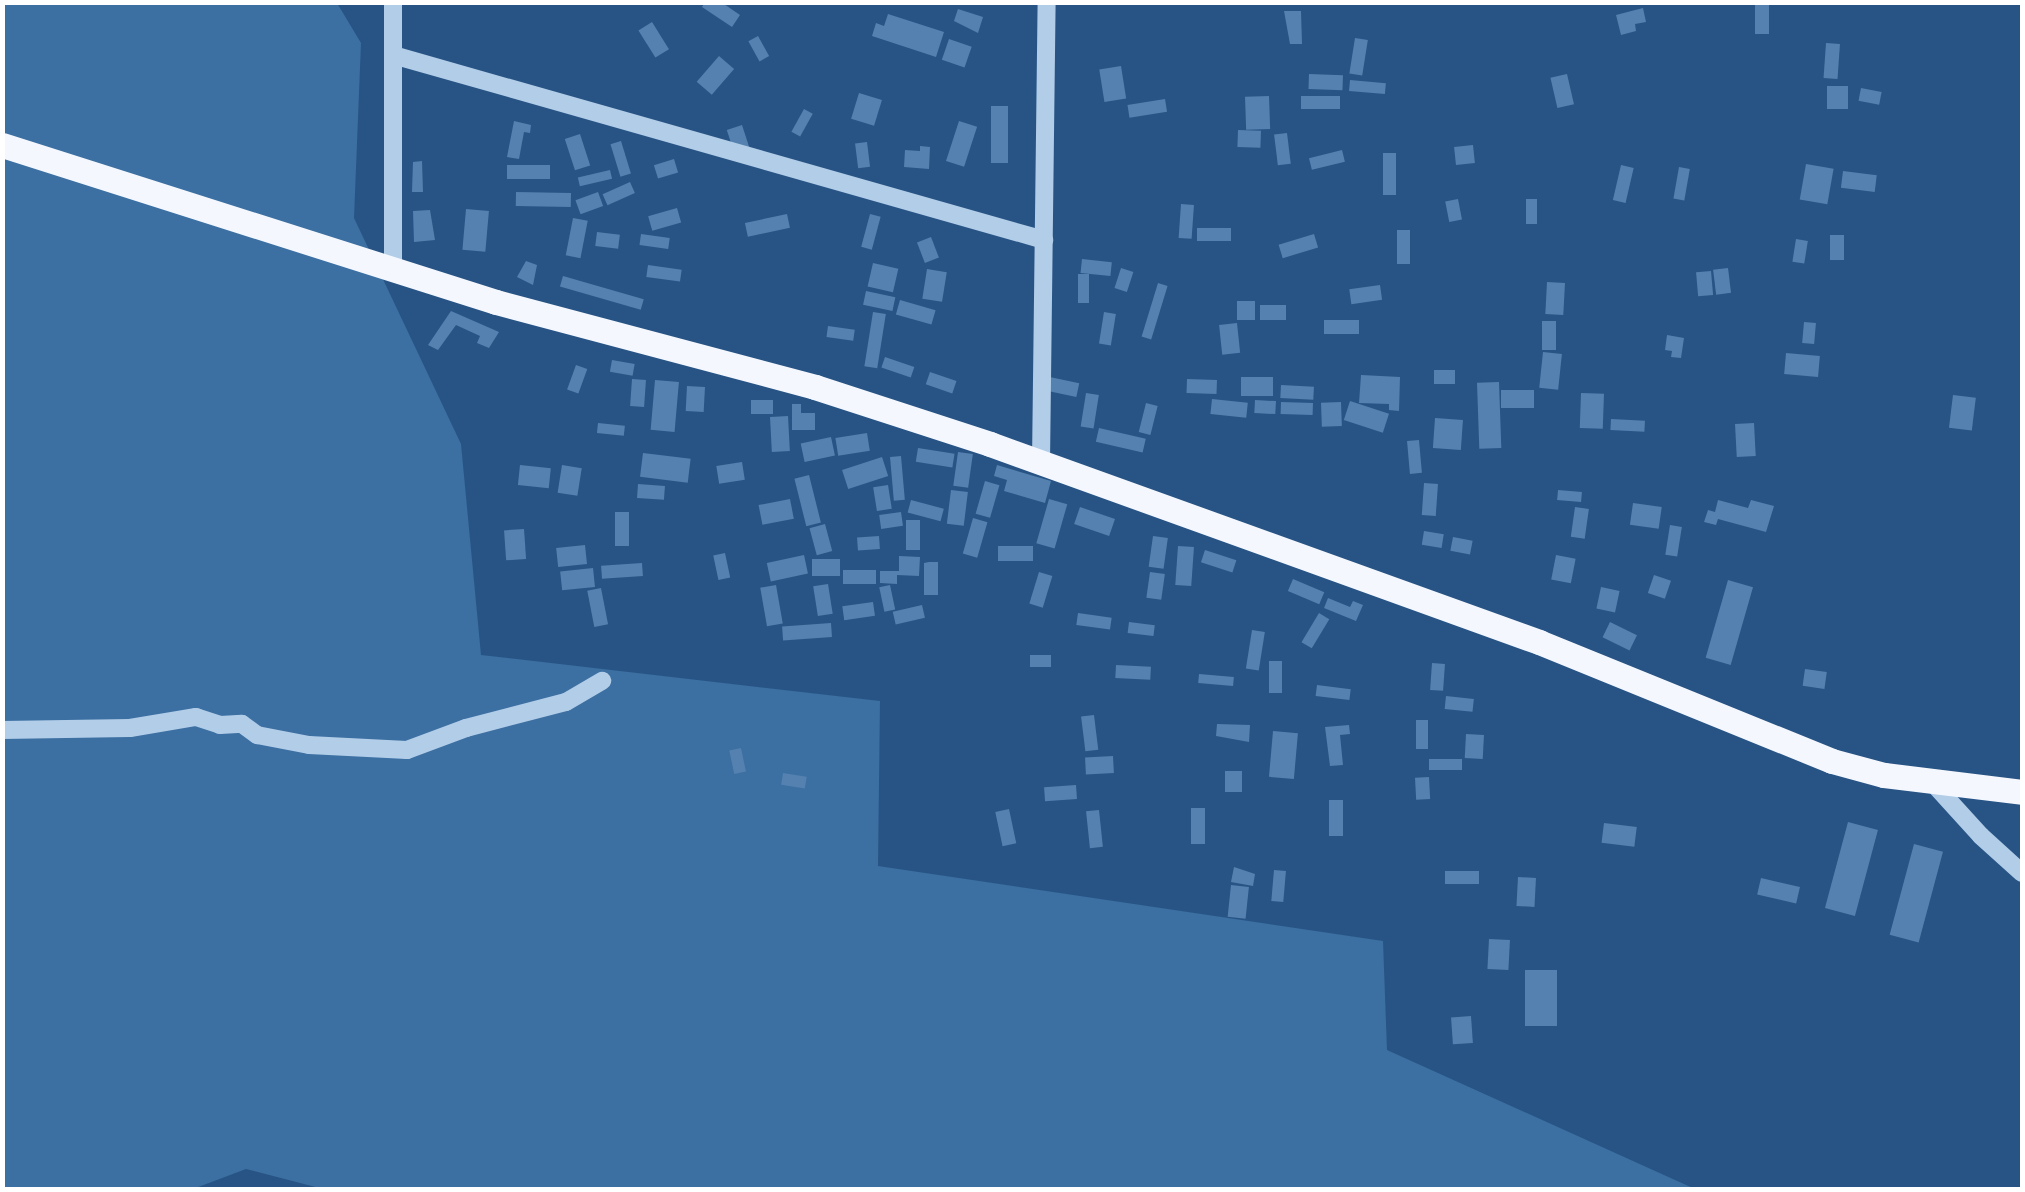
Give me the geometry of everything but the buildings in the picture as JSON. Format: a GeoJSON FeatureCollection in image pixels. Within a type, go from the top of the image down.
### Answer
{"type":"FeatureCollection","features":[{"type":"Feature","properties":{"kind":"main road"},"geometry":{"type":"LineString","coordinates":[[2,145],[496,302],[815,386],[1042,462],[1539,642],[1832,761],[1930,781],[2022,792]]}},
{"type":"Feature","properties":{"kind":"street"},"geometry":{"type":"LineString","coordinates":[[393,2],[393,268]]}},
{"type":"Feature","properties":{"kind":"street"},"geometry":{"type":"LineString","coordinates":[[1042,462],[1047,2]]}},
{"type":"Feature","properties":{"kind":"street"},"geometry":{"type":"LineString","coordinates":[[393,55],[1044,240]]}},
{"type":"Feature","properties":{"kind":"street"},"geometry":{"type":"LineString","coordinates":[[2,730],[130,728],[196,717],[220,725],[242,724],[257,735],[309,744],[407,750],[466,728],[566,702],[602,681]]}},
{"type":"Feature","properties":{"kind":"street"},"geometry":{"type":"LineString","coordinates":[[1930,781],[2022,872]]}},
{"type":"Feature","properties":{"kind":"shaded area"},"geometry":{"type":"Polygon","coordinates":[[[2,3],[337,3],[361,43],[354,218],[461,444],[481,655],[880,701],[878,866],[1383,941],[1387,1050],[1695,1189],[327,1190],[246,1169],[193,1189],[3,1189],[2,3]]]}}]}
